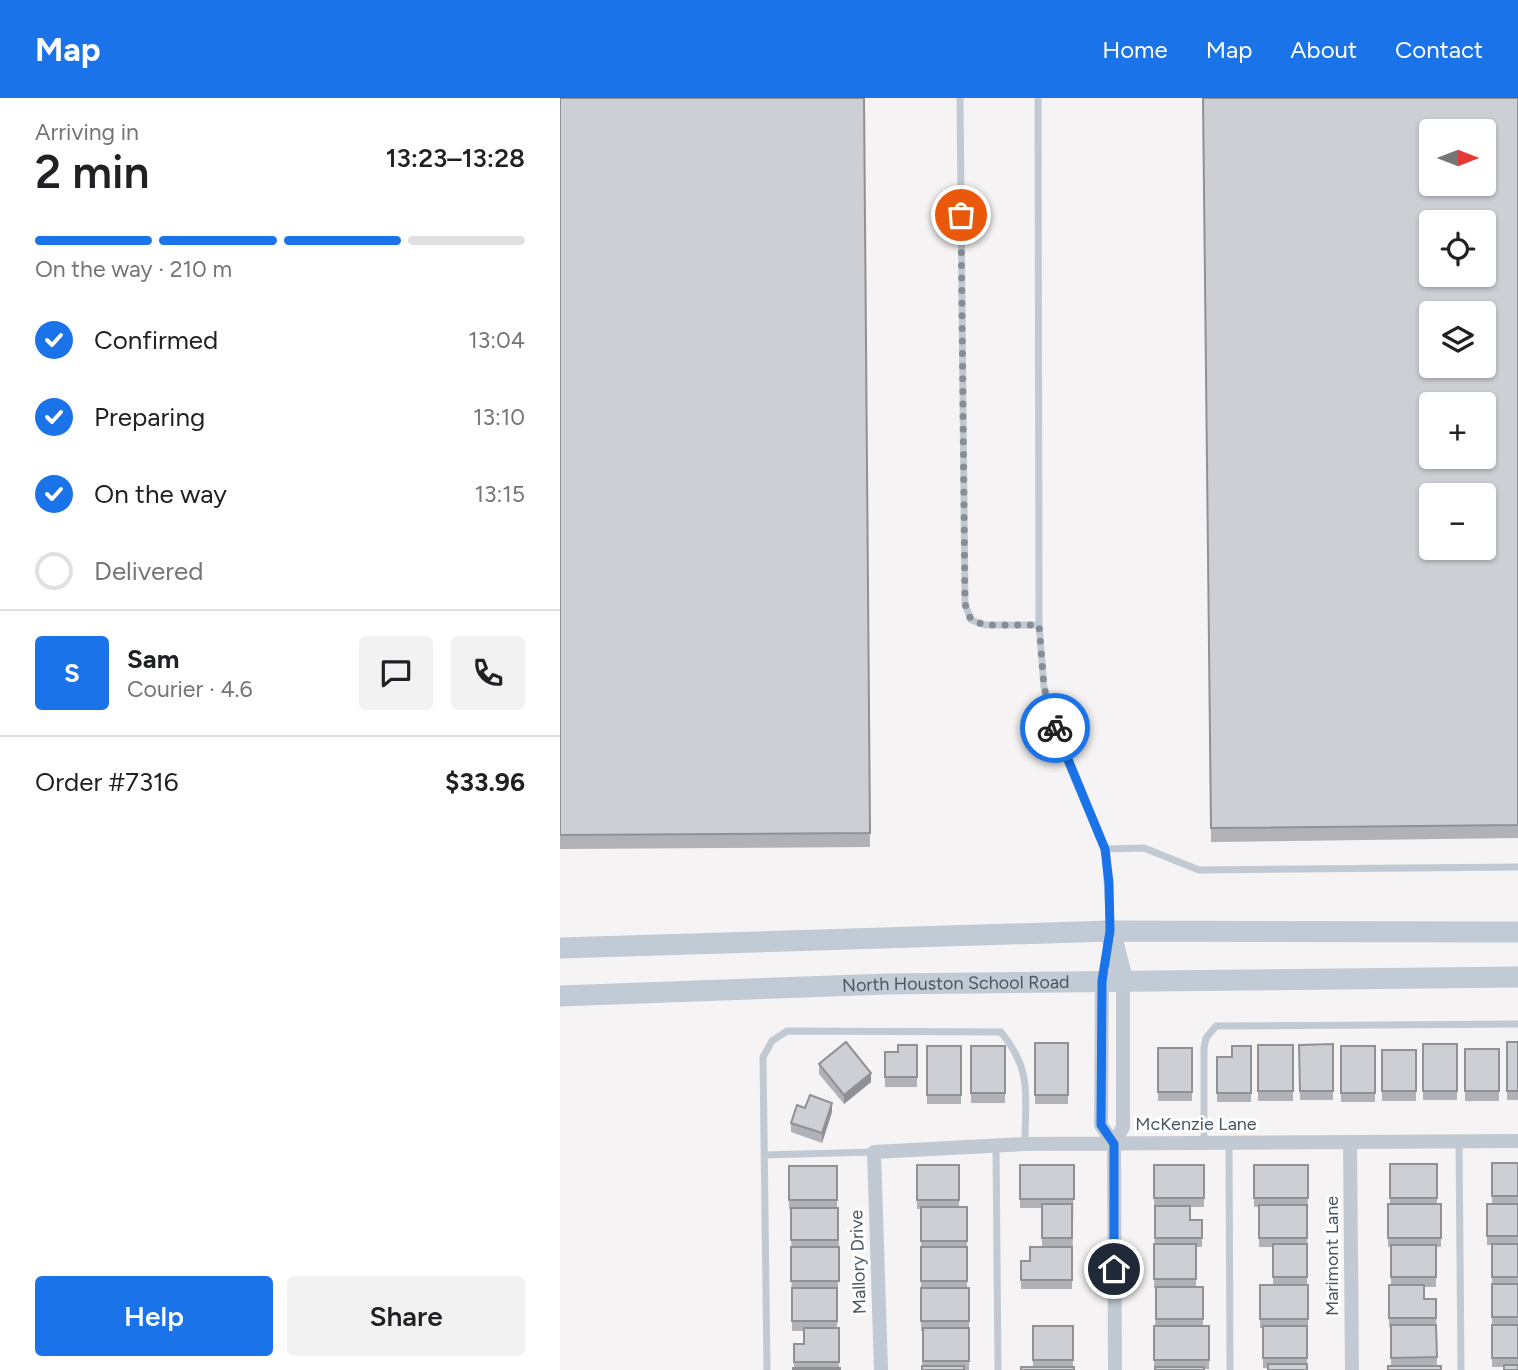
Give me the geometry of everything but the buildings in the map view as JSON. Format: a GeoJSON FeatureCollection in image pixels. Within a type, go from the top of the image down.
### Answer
{"type":"FeatureCollection","features":[{"type":"Feature","properties":{"kind":"main road"},"geometry":{"type":"LineString","coordinates":[[560,948],[1110,931],[1518,932]]}},
{"type":"Feature","properties":{"kind":"main road"},"geometry":{"type":"LineString","coordinates":[[1110,931],[1113,981]]}},
{"type":"Feature","properties":{"kind":"main road","name":"North Houston School Road"},"geometry":{"type":"LineString","coordinates":[[560,996],[887,984],[1518,977]]}},
{"type":"Feature","properties":{"kind":"street"},"geometry":{"type":"LineString","coordinates":[[1113,981],[1101,1125],[1114,1144]]}},
{"type":"Feature","properties":{"kind":"street"},"geometry":{"type":"LineString","coordinates":[[1113,981],[1123,1127],[1114,1144],[1115,1370]]}},
{"type":"Feature","properties":{"kind":"street","name":"McKenzie Lane"},"geometry":{"type":"LineString","coordinates":[[874,1152],[1025,1144],[1518,1141]]}},
{"type":"Feature","properties":{"kind":"street","name":"Marimont Lane"},"geometry":{"type":"LineString","coordinates":[[1350,1142],[1352,1370]]}},
{"type":"Feature","properties":{"kind":"street","name":"Mallory Drive"},"geometry":{"type":"LineString","coordinates":[[874,1152],[881,1370]]}},
{"type":"Feature","properties":{"kind":"lane"},"geometry":{"type":"LineString","coordinates":[[960,98],[965,604],[971,620],[985,625],[1039,625]]}},
{"type":"Feature","properties":{"kind":"lane"},"geometry":{"type":"LineString","coordinates":[[1038,98],[1039,625],[1044,687],[1058,740],[1105,849],[1110,931]]}},
{"type":"Feature","properties":{"kind":"lane"},"geometry":{"type":"LineString","coordinates":[[1105,849],[1144,848],[1199,870],[1518,867]]}},
{"type":"Feature","properties":{"kind":"lane"},"geometry":{"type":"LineString","coordinates":[[1204,1143],[1204,1048],[1206,1038],[1216,1026],[1518,1024]]}},
{"type":"Feature","properties":{"kind":"lane"},"geometry":{"type":"LineString","coordinates":[[767,1370],[763,1057],[772,1041],[787,1031],[1001,1032],[1018,1052],[1025,1073],[1025,1144]]}},
{"type":"Feature","properties":{"kind":"lane"},"geometry":{"type":"LineString","coordinates":[[1459,1141],[1461,1370]]}},
{"type":"Feature","properties":{"kind":"lane"},"geometry":{"type":"LineString","coordinates":[[1229,1143],[1230,1370]]}},
{"type":"Feature","properties":{"kind":"lane"},"geometry":{"type":"LineString","coordinates":[[996,1146],[998,1370]]}},
{"type":"Feature","properties":{"kind":"lane"},"geometry":{"type":"LineString","coordinates":[[764,1155],[874,1152]]}},
{"type":"Feature","properties":{"kind":"way so far"},"geometry":{"type":"LineString","coordinates":[[961,215],[965,604],[971,620],[985,625],[1039,625],[1044,687],[1055,728]]}},
{"type":"Feature","properties":{"kind":"route"},"geometry":{"type":"LineString","coordinates":[[1055,728],[1105,849],[1109,883],[1110,931],[1102,981],[1101,1125],[1114,1144],[1114,1269]]}}]}
